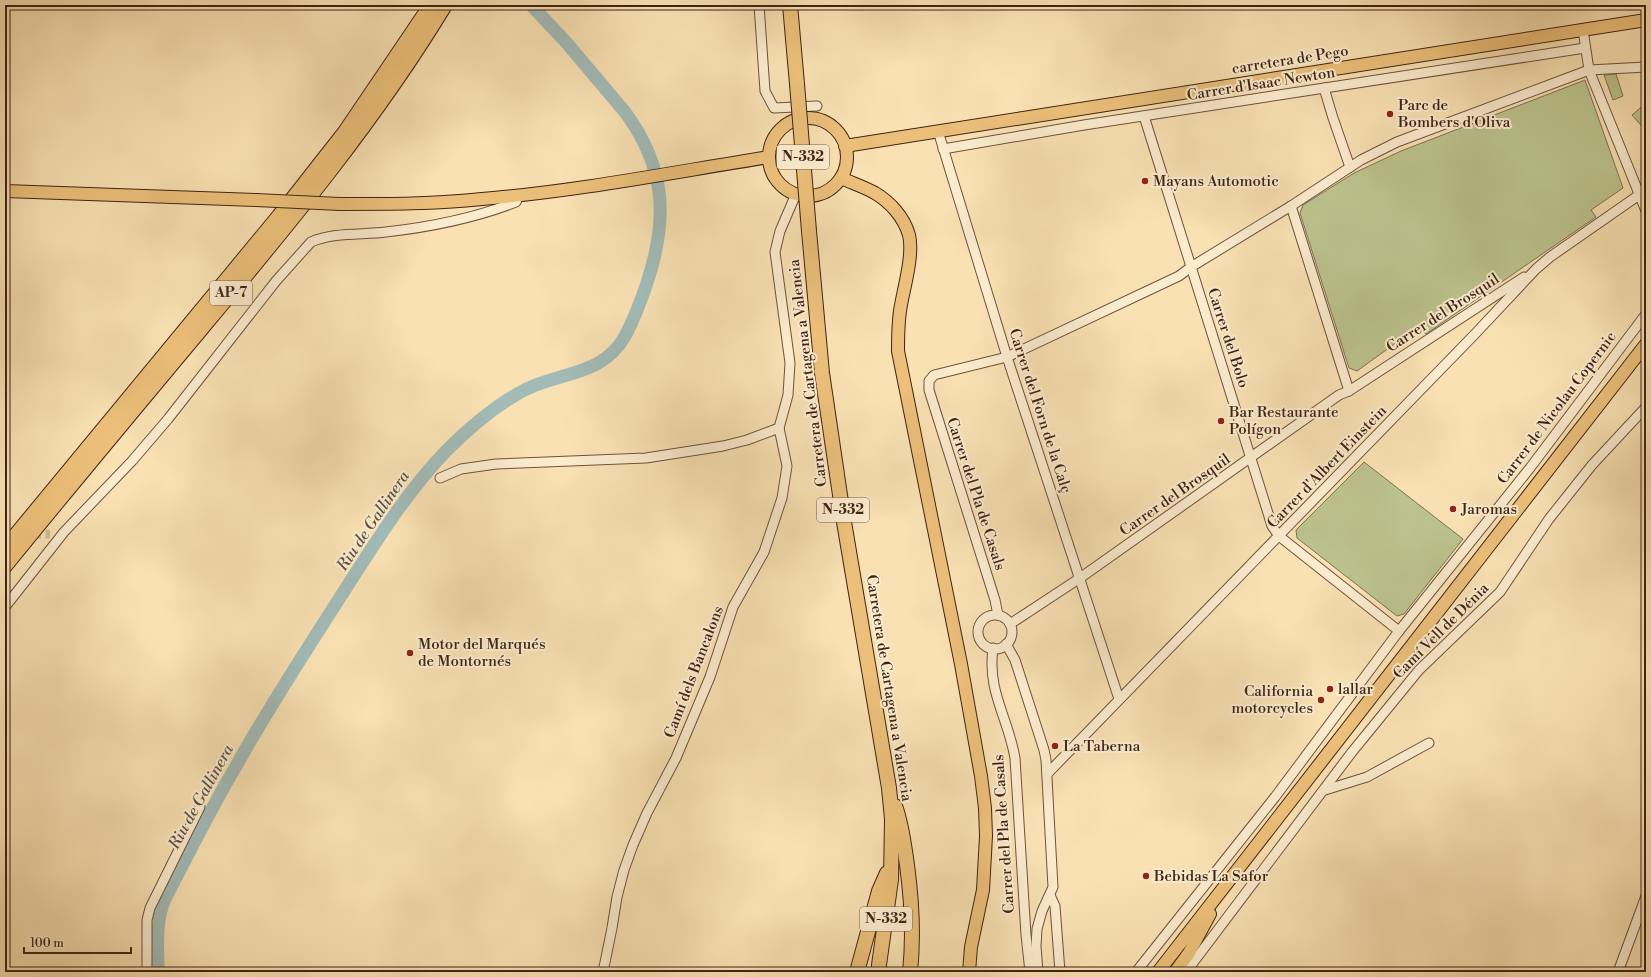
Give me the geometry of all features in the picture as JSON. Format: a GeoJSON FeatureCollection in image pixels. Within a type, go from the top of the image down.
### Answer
{"type":"FeatureCollection","features":[{"type":"Feature","properties":{"kind":"highway","name":"Carretera de Cartagena a Valencia"},"geometry":{"type":"LineString","coordinates":[[790,5],[823,381],[844,522],[889,788],[892,819],[891,866],[887,909],[878,972]]}},
{"type":"Feature","properties":{"kind":"highway","name":"AP-7"},"geometry":{"type":"LineString","coordinates":[[5,548],[279,216],[345,132],[440,6]]}},
{"type":"Feature","properties":{"kind":"highway","name":"AP-7"},"geometry":{"type":"LineString","coordinates":[[5,566],[312,194],[356,136],[440,6]]}},
{"type":"Feature","properties":{"kind":"highway"},"geometry":{"type":"LineString","coordinates":[[889,788],[902,825],[911,898],[913,942],[910,972]]}},
{"type":"Feature","properties":{"kind":"highway"},"geometry":{"type":"LineString","coordinates":[[857,972],[879,891],[891,866]]}},
{"type":"Feature","properties":{"kind":"main road","name":"carretera de Pego"},"geometry":{"type":"LineString","coordinates":[[845,146],[1646,20]]}},
{"type":"Feature","properties":{"kind":"main road"},"geometry":{"type":"LineString","coordinates":[[814,118],[824,122],[834,127],[841,136],[845,146],[847,157],[846,168],[841,178],[826,192],[806,196],[796,194],[786,189],[777,181],[771,170],[770,157],[773,141],[783,128],[792,122],[814,118]]}},
{"type":"Feature","properties":{"kind":"main road"},"geometry":{"type":"LineString","coordinates":[[5,191],[340,204],[438,203],[519,195],[770,157]]}},
{"type":"Feature","properties":{"kind":"main road"},"geometry":{"type":"LineString","coordinates":[[841,178],[866,189],[886,201],[895,209],[909,236],[909,257],[898,331],[898,351],[958,649],[981,776],[985,808],[986,843],[984,890],[971,947],[969,972]]}},
{"type":"Feature","properties":{"kind":"main road"},"geometry":{"type":"LineString","coordinates":[[1158,972],[1646,344]]}},
{"type":"Feature","properties":{"kind":"main road"},"geometry":{"type":"LineString","coordinates":[[1150,972],[1191,921],[1221,891]]}},
{"type":"Feature","properties":{"kind":"main road"},"geometry":{"type":"LineString","coordinates":[[1175,972],[1201,932],[1221,891]]}},
{"type":"Feature","properties":{"kind":"street"},"geometry":{"type":"LineString","coordinates":[[759,5],[765,91],[774,108],[817,106]]}},
{"type":"Feature","properties":{"kind":"street"},"geometry":{"type":"LineString","coordinates":[[1583,30],[1589,70],[1646,211]]}},
{"type":"Feature","properties":{"kind":"street","name":"Carrer d'Isaac Newton"},"geometry":{"type":"LineString","coordinates":[[943,149],[1084,125],[1585,48]]}},
{"type":"Feature","properties":{"kind":"street"},"geometry":{"type":"LineString","coordinates":[[1008,357],[1179,276],[1190,267],[1291,206],[1361,160],[1397,142],[1589,70],[1646,67]]}},
{"type":"Feature","properties":{"kind":"street"},"geometry":{"type":"LineString","coordinates":[[1324,88],[1350,167]]}},
{"type":"Feature","properties":{"kind":"street","name":"Carrer del Bolo"},"geometry":{"type":"LineString","coordinates":[[1144,116],[1272,526],[1279,536],[1399,631]]}},
{"type":"Feature","properties":{"kind":"street","name":"Carrer del Forn de la Calç"},"geometry":{"type":"LineString","coordinates":[[938,131],[1008,357],[1119,699]]}},
{"type":"Feature","properties":{"kind":"street"},"geometry":{"type":"LineString","coordinates":[[440,478],[462,469],[496,464],[646,458],[723,446],[747,440],[779,428],[788,394],[790,363],[775,252],[780,231],[796,194]]}},
{"type":"Feature","properties":{"kind":"street"},"geometry":{"type":"LineString","coordinates":[[5,607],[64,532],[132,461],[168,419],[276,281],[311,242],[318,238],[348,234],[387,232],[428,226],[473,216],[516,202],[519,195]]}},
{"type":"Feature","properties":{"kind":"street","name":"Carrer d'Albert Einstein"},"geometry":{"type":"LineString","coordinates":[[1047,774],[1474,336],[1536,269],[1563,247],[1639,195]]}},
{"type":"Feature","properties":{"kind":"street"},"geometry":{"type":"LineString","coordinates":[[1291,206],[1349,391]]}},
{"type":"Feature","properties":{"kind":"street","name":"Carrer del Brosquil"},"geometry":{"type":"LineString","coordinates":[[1010,624],[1080,578],[1252,458],[1339,395],[1349,391],[1536,269]]}},
{"type":"Feature","properties":{"kind":"street","name":"Carrer de Nicolau Copernic"},"geometry":{"type":"LineString","coordinates":[[1136,972],[1275,797],[1399,631],[1530,468],[1646,314]]}},
{"type":"Feature","properties":{"kind":"street","name":"Carrer del Pla de Casals"},"geometry":{"type":"LineString","coordinates":[[998,615],[996,600],[928,390],[928,381],[934,375],[1008,357]]}},
{"type":"Feature","properties":{"kind":"street","name":"Camí Vell de Dénia"},"geometry":{"type":"LineString","coordinates":[[1186,972],[1278,848],[1325,790],[1352,752],[1419,670],[1500,592],[1549,519],[1592,465],[1646,406]]}},
{"type":"Feature","properties":{"kind":"street","name":"Camí dels Bancalons"},"geometry":{"type":"LineString","coordinates":[[603,972],[617,897],[633,844],[647,813],[676,758],[710,677],[733,607],[764,552],[782,498],[787,466],[779,428]]}},
{"type":"Feature","properties":{"kind":"street"},"geometry":{"type":"LineString","coordinates":[[998,615],[1005,618],[1010,624],[1011,636],[1006,644],[1000,647],[993,648],[985,645],[980,639],[979,627],[986,618],[998,615]]}},
{"type":"Feature","properties":{"kind":"street","name":"Carrer del Pla de Casals"},"geometry":{"type":"LineString","coordinates":[[1006,644],[1015,660],[1044,750],[1047,774],[1053,882],[1050,895],[1042,911],[1037,929],[1036,946],[1038,972]]}},
{"type":"Feature","properties":{"kind":"street","name":"Carrer del Pla de Casals"},"geometry":{"type":"LineString","coordinates":[[993,648],[991,658],[993,685],[1015,758],[1026,935],[1030,972]]}},
{"type":"Feature","properties":{"kind":"street"},"geometry":{"type":"LineString","coordinates":[[1325,790],[1367,778],[1429,743]]}},
{"type":"Feature","properties":{"kind":"street"},"geometry":{"type":"LineString","coordinates":[[147,972],[147,920],[152,902],[200,807]]}},
{"type":"Feature","properties":{"kind":"street","name":"Carrer del Pla de Casals"},"geometry":{"type":"LineString","coordinates":[[1050,895],[1055,906],[1060,972]]}},
{"type":"Feature","properties":{"kind":"street"},"geometry":{"type":"LineString","coordinates":[[1618,972],[1646,896]]}},
{"type":"Feature","properties":{"kind":"green space"},"geometry":{"type":"Polygon","coordinates":[[[1616,74],[1623,96],[1613,100],[1604,75],[1616,74]]]}},
{"type":"Feature","properties":{"kind":"green space"},"geometry":{"type":"Polygon","coordinates":[[[1585,80],[1623,188],[1591,210],[1596,217],[1426,334],[1418,327],[1357,371],[1349,368],[1300,213],[1303,205],[1354,173],[1401,151],[1585,80]]]}},
{"type":"Feature","properties":{"kind":"green space"},"geometry":{"type":"Polygon","coordinates":[[[1646,103],[1646,131],[1632,115],[1646,103]]]}},
{"type":"Feature","properties":{"kind":"green space"},"geometry":{"type":"Polygon","coordinates":[[[1364,462],[1463,539],[1404,614],[1397,616],[1297,538],[1296,530],[1364,462]]]}},
{"type":"Feature","properties":{"kind":"waterway","name":"Riu de Gallinera"},"geometry":{"type":"LineString","coordinates":[[158,972],[158,926],[162,908],[165,899],[199,833],[272,704],[402,504],[430,468],[446,451],[499,405],[533,386],[591,367],[604,360],[615,350],[625,336],[639,305],[653,262],[658,239],[660,217],[660,196],[656,175],[649,154],[639,133],[625,112],[565,41],[531,5]]}},
{"type":"Feature","properties":{"kind":"waterway","name":"Riu de Gallinera"},"geometry":{"type":"LineString","coordinates":[[542,5],[546,21]]}},
{"type":"Feature","properties":{"kind":"tunnel"},"geometry":{"type":"LineString","coordinates":[[5,534],[50,534]]}},
{"type":"Feature","properties":{"kind":"place","name":"Parc de Bombers d'Oliva"},"geometry":{"type":"Point","coordinates":[1390,114]}},
{"type":"Feature","properties":{"kind":"place","name":"Mayans Automotic"},"geometry":{"type":"Point","coordinates":[1145,181]}},
{"type":"Feature","properties":{"kind":"place","name":"Bar Restaurante Polígon"},"geometry":{"type":"Point","coordinates":[1221,421]}},
{"type":"Feature","properties":{"kind":"place","name":"Jaromas"},"geometry":{"type":"Point","coordinates":[1453,509]}},
{"type":"Feature","properties":{"kind":"place","name":"Motor del Marqués de Montornés"},"geometry":{"type":"Point","coordinates":[410,653]}},
{"type":"Feature","properties":{"kind":"place","name":"lallar"},"geometry":{"type":"Point","coordinates":[1330,689]}},
{"type":"Feature","properties":{"kind":"place","name":"California motorcycles"},"geometry":{"type":"Point","coordinates":[1321,700]}},
{"type":"Feature","properties":{"kind":"place","name":"La Taberna"},"geometry":{"type":"Point","coordinates":[1055,746]}},
{"type":"Feature","properties":{"kind":"place","name":"Bebidas La Safor"},"geometry":{"type":"Point","coordinates":[1146,876]}}]}
